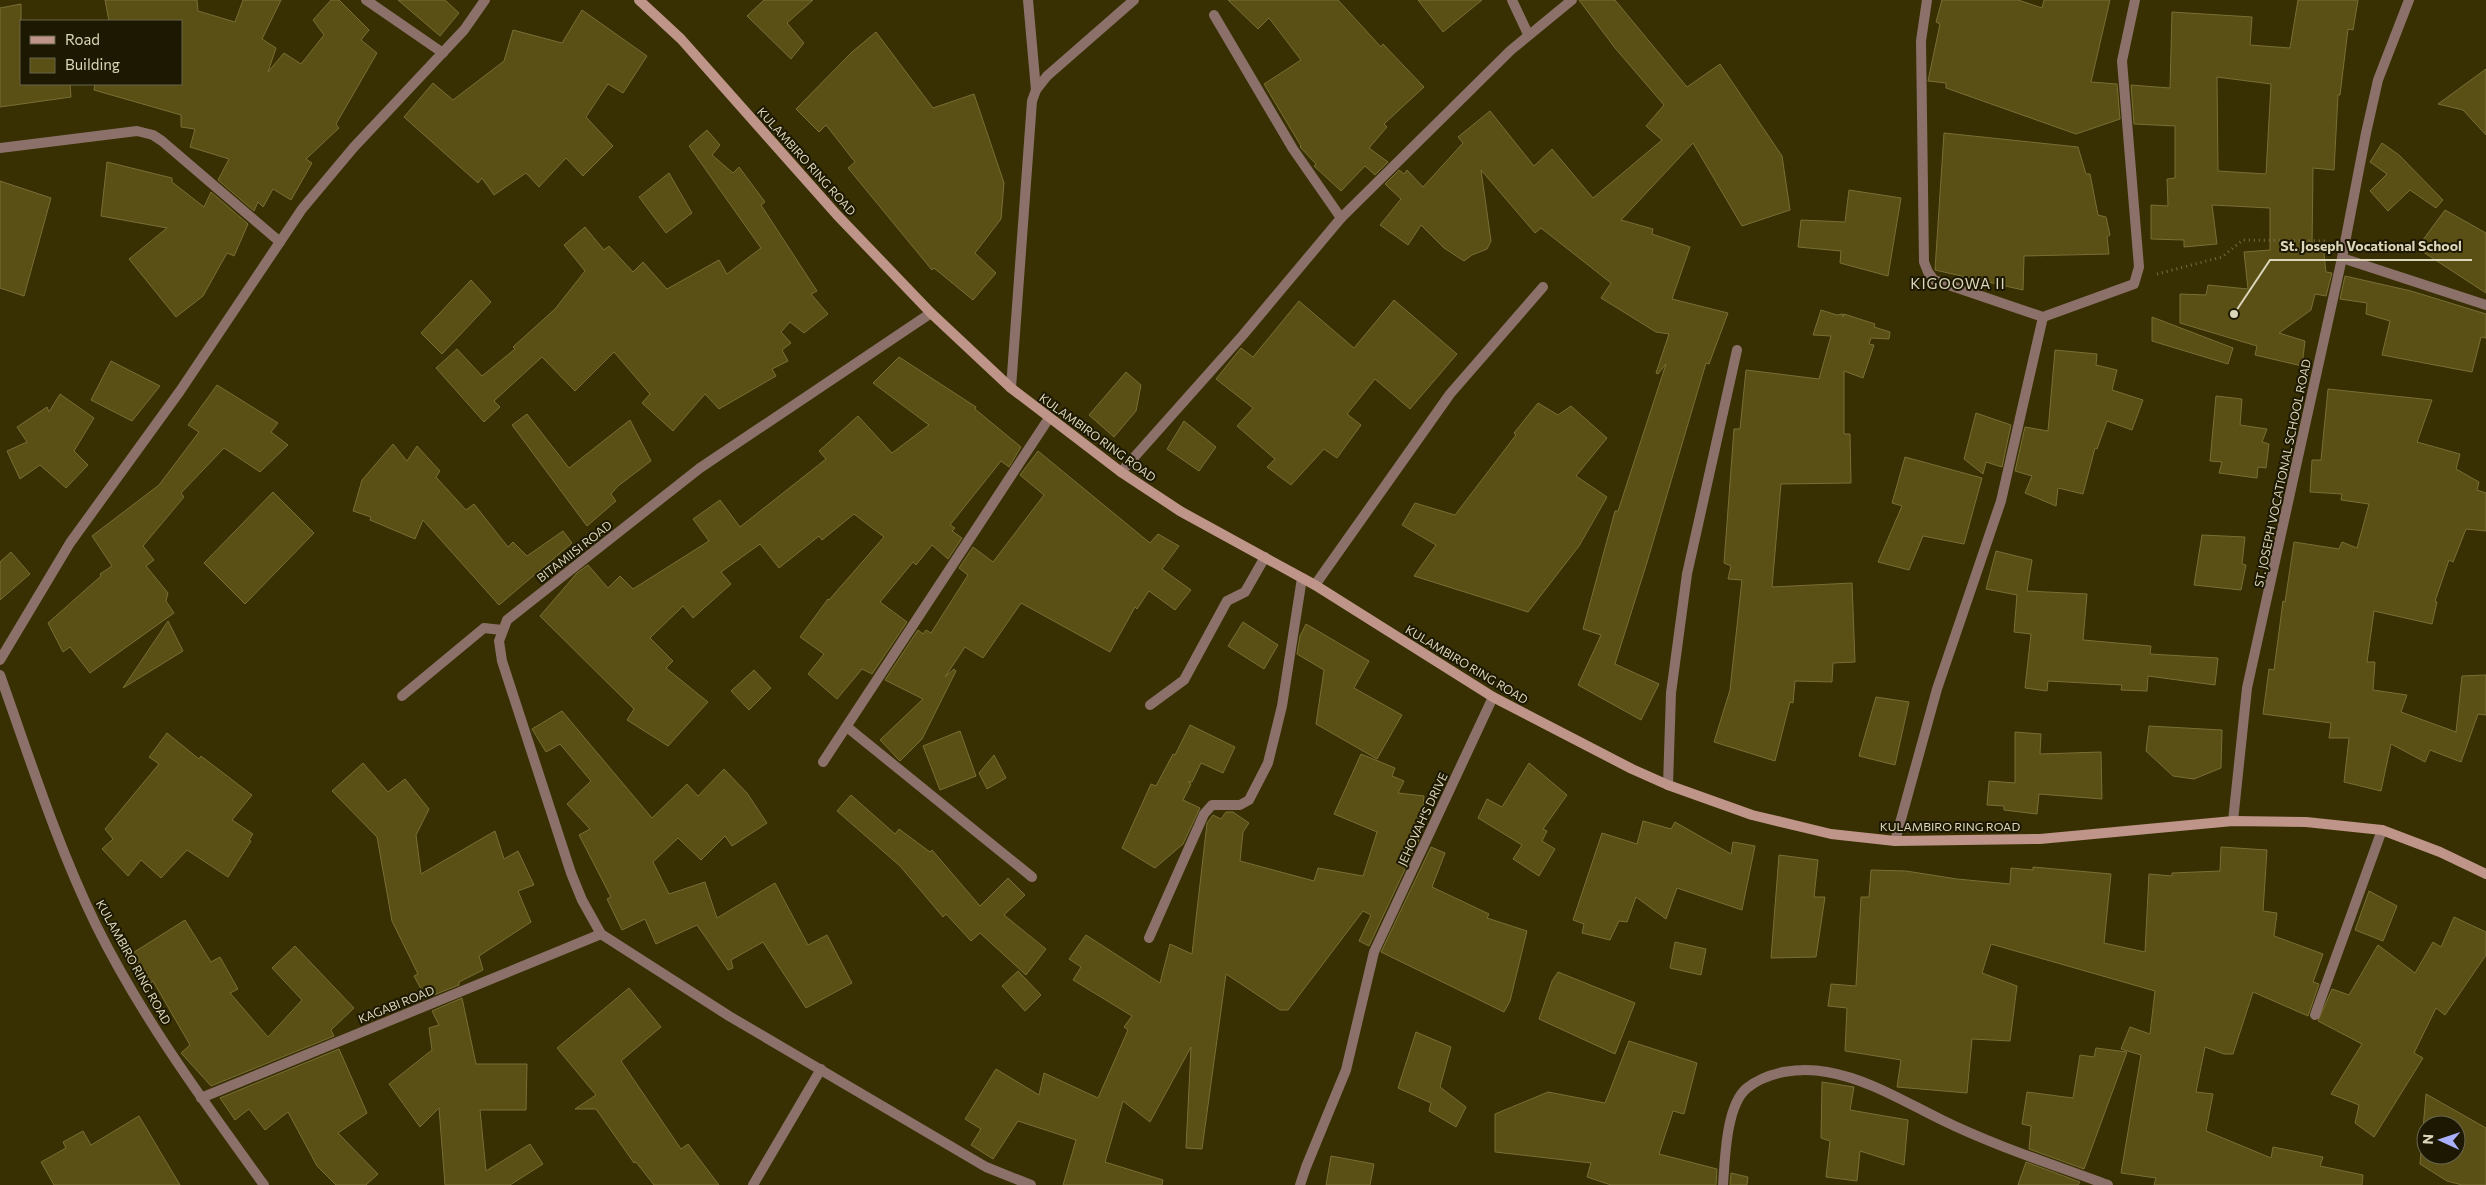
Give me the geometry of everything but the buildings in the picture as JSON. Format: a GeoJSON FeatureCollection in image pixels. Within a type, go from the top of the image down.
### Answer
{"type":"FeatureCollection","features":[{"type":"Feature","properties":{"kind":"street"},"geometry":{"type":"LineString","coordinates":[[366,0],[444,53]]}},
{"type":"Feature","properties":{"kind":"street"},"geometry":{"type":"LineString","coordinates":[[0,660],[70,543],[180,391],[323,181],[444,53],[464,30],[485,0]]}},
{"type":"Feature","properties":{"kind":"street","name":"KULAMBIRO RING ROAD"},"geometry":{"type":"LineString","coordinates":[[639,0],[681,38],[837,215],[930,313],[1011,388],[1049,418],[1121,472],[1180,511],[1315,585],[1493,697],[1632,769],[1668,785],[1752,815],[1831,834],[1895,841],[2040,839],[2233,821],[2306,822],[2382,830],[2440,852],[2486,874]]}},
{"type":"Feature","properties":{"kind":"street"},"geometry":{"type":"LineString","coordinates":[[1011,388],[1029,118],[1036,90],[1028,0]]}},
{"type":"Feature","properties":{"kind":"street"},"geometry":{"type":"LineString","coordinates":[[1036,90],[1047,76],[1134,0]]}},
{"type":"Feature","properties":{"kind":"street"},"geometry":{"type":"LineString","coordinates":[[1512,0],[1528,34]]}},
{"type":"Feature","properties":{"kind":"street"},"geometry":{"type":"LineString","coordinates":[[1121,472],[1243,335],[1340,218],[1528,34],[1572,0]]}},
{"type":"Feature","properties":{"kind":"street"},"geometry":{"type":"LineString","coordinates":[[1927,0],[1921,41],[1924,262],[1934,280],[2043,317],[2134,284],[2137,279],[2138,267],[2122,60],[2135,0]]}},
{"type":"Feature","properties":{"kind":"street","name":"ST. JOSEPH VOCATIONAL SCHOOL ROAD"},"geometry":{"type":"LineString","coordinates":[[2233,821],[2248,688],[2342,258],[2366,133],[2378,80],[2409,0]]}},
{"type":"Feature","properties":{"kind":"street"},"geometry":{"type":"LineString","coordinates":[[1214,15],[1293,149],[1340,218]]}},
{"type":"Feature","properties":{"kind":"street"},"geometry":{"type":"LineString","coordinates":[[0,148],[137,131],[145,132],[162,141],[280,242]]}},
{"type":"Feature","properties":{"kind":"street"},"geometry":{"type":"LineString","coordinates":[[2342,258],[2486,305]]}},
{"type":"Feature","properties":{"kind":"street"},"geometry":{"type":"LineString","coordinates":[[1315,585],[1450,394],[1542,287]]}},
{"type":"Feature","properties":{"kind":"street","name":"BITAMIISI ROAD"},"geometry":{"type":"LineString","coordinates":[[502,630],[507,620],[700,468],[930,313]]}},
{"type":"Feature","properties":{"kind":"street"},"geometry":{"type":"LineString","coordinates":[[1895,841],[1937,688],[2001,502],[2043,317]]}},
{"type":"Feature","properties":{"kind":"street"},"geometry":{"type":"LineString","coordinates":[[1668,785],[1671,693],[1688,574],[1737,350]]}},
{"type":"Feature","properties":{"kind":"street"},"geometry":{"type":"LineString","coordinates":[[823,762],[1049,418]]}},
{"type":"Feature","properties":{"kind":"street"},"geometry":{"type":"LineString","coordinates":[[1150,705],[1184,680],[1227,601],[1245,592],[1265,557]]}},
{"type":"Feature","properties":{"kind":"street"},"geometry":{"type":"LineString","coordinates":[[1149,938],[1204,814],[1212,805],[1240,805],[1249,800],[1268,763],[1282,706],[1302,578]]}},
{"type":"Feature","properties":{"kind":"street"},"geometry":{"type":"LineString","coordinates":[[402,696],[484,628],[502,630],[499,641],[505,670],[571,872],[582,900],[601,934],[729,1016],[986,1168],[1032,1185]]}},
{"type":"Feature","properties":{"kind":"street","name":"KULAMBIRO RING ROAD"},"geometry":{"type":"LineString","coordinates":[[0,675],[71,868],[96,926],[140,1003],[201,1098],[264,1185]]}},
{"type":"Feature","properties":{"kind":"street","name":"JEHOVAH'S DRIVE"},"geometry":{"type":"LineString","coordinates":[[1300,1185],[1346,1070],[1374,952],[1493,697]]}},
{"type":"Feature","properties":{"kind":"street"},"geometry":{"type":"LineString","coordinates":[[847,727],[1032,877]]}},
{"type":"Feature","properties":{"kind":"street"},"geometry":{"type":"LineString","coordinates":[[2315,1015],[2382,830]]}},
{"type":"Feature","properties":{"kind":"street","name":"KAGABI ROAD"},"geometry":{"type":"LineString","coordinates":[[201,1098],[601,934]]}},
{"type":"Feature","properties":{"kind":"street"},"geometry":{"type":"LineString","coordinates":[[753,1185],[821,1069]]}},
{"type":"Feature","properties":{"kind":"street"},"geometry":{"type":"LineString","coordinates":[[1723,1185],[1725,1158],[1733,1109],[1746,1088],[1764,1077],[1794,1071],[1814,1070],[1852,1078],[1976,1135],[2108,1185]]}},
{"type":"Feature","properties":{"kind":"path"},"geometry":{"type":"LineString","coordinates":[[2137,279],[2222,257],[2243,240],[2326,240],[2342,258]]}},
{"type":"Feature","properties":{"kind":"place","name":"St. Joseph Vocational School"},"geometry":{"type":"Point","coordinates":[2234,314]}},
{"type":"Feature","properties":{"kind":"district","name":"KIGOOWA II"},"geometry":{"type":"Point","coordinates":[1958,283]}}]}
